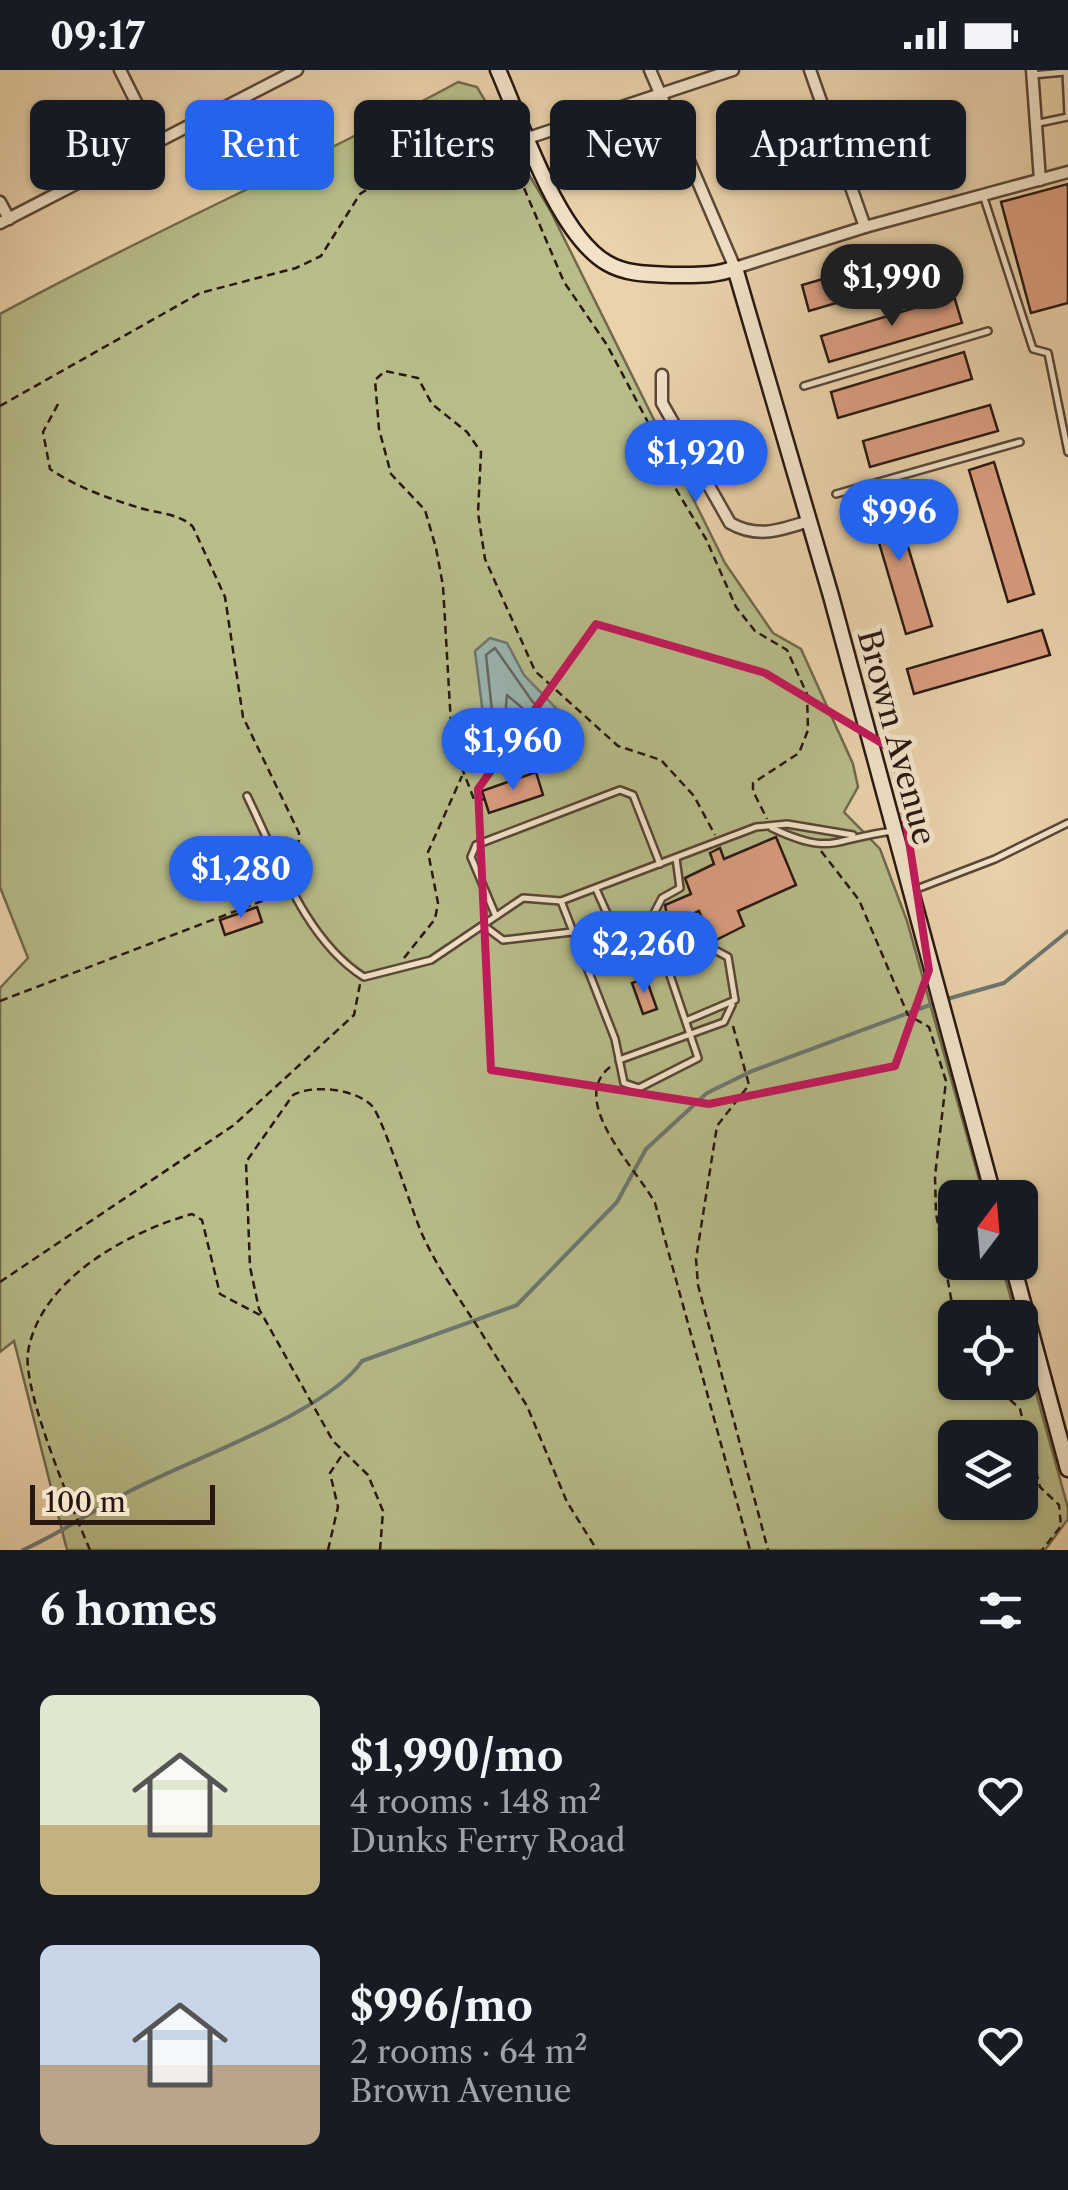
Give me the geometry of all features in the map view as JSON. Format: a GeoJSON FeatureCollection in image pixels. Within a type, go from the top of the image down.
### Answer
{"type":"FeatureCollection","features":[{"type":"Feature","properties":{"kind":"street"},"geometry":{"type":"LineString","coordinates":[[120,70],[135,100]]}},
{"type":"Feature","properties":{"kind":"street"},"geometry":{"type":"LineString","coordinates":[[165,137],[298,70]]}},
{"type":"Feature","properties":{"kind":"street"},"geometry":{"type":"LineString","coordinates":[[498,70],[511,100]]}},
{"type":"Feature","properties":{"kind":"street","name":"Brown Avenue"},"geometry":{"type":"LineString","coordinates":[[650,70],[736,268],[810,522],[989,1180]]}},
{"type":"Feature","properties":{"kind":"street"},"geometry":{"type":"LineString","coordinates":[[530,137],[732,70]]}},
{"type":"Feature","properties":{"kind":"street"},"geometry":{"type":"LineString","coordinates":[[810,70],[865,227]]}},
{"type":"Feature","properties":{"kind":"street"},"geometry":{"type":"LineString","coordinates":[[1032,72],[1040,180]]}},
{"type":"Feature","properties":{"kind":"street"},"geometry":{"type":"LineString","coordinates":[[530,142],[567,216],[587,245],[608,263],[653,274],[712,276],[865,227],[1068,172]]}},
{"type":"Feature","properties":{"kind":"street"},"geometry":{"type":"LineString","coordinates":[[0,202],[4,221],[64,190]]}},
{"type":"Feature","properties":{"kind":"street"},"geometry":{"type":"LineString","coordinates":[[662,375],[662,403],[730,523],[747,533],[765,534],[810,522]]}},
{"type":"Feature","properties":{"kind":"street"},"geometry":{"type":"LineString","coordinates":[[1017,1280],[1068,1469]]}},
{"type":"Feature","properties":{"kind":"lane"},"geometry":{"type":"LineString","coordinates":[[1032,72],[1067,72],[1068,116],[1036,124]]}},
{"type":"Feature","properties":{"kind":"lane"},"geometry":{"type":"LineString","coordinates":[[983,195],[1034,348],[1048,353],[1068,452]]}},
{"type":"Feature","properties":{"kind":"lane"},"geometry":{"type":"LineString","coordinates":[[804,386],[988,330]]}},
{"type":"Feature","properties":{"kind":"lane"},"geometry":{"type":"LineString","coordinates":[[836,494],[1020,442]]}},
{"type":"Feature","properties":{"kind":"lane"},"geometry":{"type":"LineString","coordinates":[[495,914],[471,857],[476,845],[620,790],[633,795],[660,864]]}},
{"type":"Feature","properties":{"kind":"lane"},"geometry":{"type":"LineString","coordinates":[[247,796],[284,872],[332,952],[364,978],[431,960],[523,898],[561,900],[718,841],[788,824],[853,836],[894,831]]}},
{"type":"Feature","properties":{"kind":"lane"},"geometry":{"type":"LineString","coordinates":[[911,891],[996,859],[1068,823]]}},
{"type":"Feature","properties":{"kind":"lane"},"geometry":{"type":"LineString","coordinates":[[769,827],[818,846],[832,846],[853,836]]}},
{"type":"Feature","properties":{"kind":"lane"},"geometry":{"type":"LineString","coordinates":[[596,889],[609,926],[614,929],[651,919],[662,898],[680,888],[676,858]]}},
{"type":"Feature","properties":{"kind":"lane"},"geometry":{"type":"LineString","coordinates":[[561,900],[624,1082],[639,1088],[694,1063],[698,1052],[651,919]]}},
{"type":"Feature","properties":{"kind":"lane"},"geometry":{"type":"LineString","coordinates":[[483,924],[503,940],[572,932]]}},
{"type":"Feature","properties":{"kind":"lane"},"geometry":{"type":"LineString","coordinates":[[619,1060],[724,1022],[736,994],[728,957],[722,951],[713,949],[668,966]]}},
{"type":"Feature","properties":{"kind":"lane"},"geometry":{"type":"LineString","coordinates":[[687,1020],[732,1005]]}},
{"type":"Feature","properties":{"kind":"path"},"geometry":{"type":"LineString","coordinates":[[0,406],[186,300],[231,282],[296,268],[321,256],[360,194],[402,167],[442,134],[456,134],[473,146],[504,140],[564,282],[607,345],[650,426],[668,476],[706,539],[736,606],[754,631],[787,650],[807,694],[808,730],[799,752],[754,783],[753,791],[769,827]]}},
{"type":"Feature","properties":{"kind":"path"},"geometry":{"type":"LineString","coordinates":[[484,799],[475,802],[452,742],[440,567],[424,510],[391,474],[383,451],[375,380],[384,371],[418,378],[432,404],[468,432],[481,452],[478,513],[485,559],[535,671],[618,746],[661,760],[694,796],[718,841]]}},
{"type":"Feature","properties":{"kind":"path"},"geometry":{"type":"LineString","coordinates":[[58,404],[43,432],[50,469],[64,479],[137,507],[187,520],[193,527],[225,597],[243,718],[299,833],[298,852],[284,872]]}},
{"type":"Feature","properties":{"kind":"path"},"geometry":{"type":"LineString","coordinates":[[386,974],[402,962],[434,920],[438,903],[428,855],[463,775]]}},
{"type":"Feature","properties":{"kind":"path"},"geometry":{"type":"LineString","coordinates":[[818,846],[859,900],[872,940],[908,1015],[930,1027],[946,1082],[935,1176],[936,1213],[951,1300]]}},
{"type":"Feature","properties":{"kind":"path"},"geometry":{"type":"LineString","coordinates":[[0,1000],[294,889]]}},
{"type":"Feature","properties":{"kind":"path"},"geometry":{"type":"LineString","coordinates":[[0,1282],[234,1125],[354,1015],[364,978]]}},
{"type":"Feature","properties":{"kind":"path"},"geometry":{"type":"LineString","coordinates":[[731,1022],[749,1085],[717,1126],[696,1259],[707,1321],[768,1550]]}},
{"type":"Feature","properties":{"kind":"path"},"geometry":{"type":"LineString","coordinates":[[619,1060],[601,1075],[595,1104],[630,1168],[655,1203],[750,1550]]}},
{"type":"Feature","properties":{"kind":"path"},"geometry":{"type":"LineString","coordinates":[[380,1550],[383,1511],[368,1475],[343,1454],[263,1315],[250,1267],[246,1162],[283,1104],[302,1090],[359,1096],[378,1115],[392,1161],[434,1260],[528,1406],[567,1502],[597,1550]]}},
{"type":"Feature","properties":{"kind":"path"},"geometry":{"type":"LineString","coordinates":[[90,1550],[40,1426],[28,1354],[52,1296],[78,1270],[150,1231],[195,1215],[202,1220],[220,1294],[255,1316],[263,1315]]}},
{"type":"Feature","properties":{"kind":"path"},"geometry":{"type":"LineString","coordinates":[[1010,1400],[1020,1409],[1040,1487],[1060,1509],[1057,1536],[1042,1550]]}},
{"type":"Feature","properties":{"kind":"path"},"geometry":{"type":"LineString","coordinates":[[328,1550],[338,1507],[330,1474],[343,1454]]}},
{"type":"Feature","properties":{"kind":"highlighted area"},"geometry":{"type":"Polygon","coordinates":[[[596,624],[765,673],[895,751],[929,970],[895,1066],[709,1104],[491,1070],[478,789],[596,624]]]}},
{"type":"Feature","properties":{"kind":"green space"},"geometry":{"type":"Polygon","coordinates":[[[458,82],[477,87],[485,100],[424,100],[458,82]]]}},
{"type":"Feature","properties":{"kind":"green space"},"geometry":{"type":"Polygon","coordinates":[[[354,136],[354,190],[530,190],[530,176],[725,563],[773,633],[801,649],[853,764],[858,787],[844,812],[880,849],[907,921],[979,1180],[938,1180],[938,1280],[1006,1280],[1011,1300],[938,1300],[938,1400],[1038,1400],[1068,1508],[1068,1519],[1045,1550],[67,1550],[14,1341],[0,1352],[0,988],[28,958],[0,887],[0,314],[246,190],[334,190],[334,146],[354,136]]]}},
{"type":"Feature","properties":{"kind":"water"},"geometry":{"type":"Polygon","coordinates":[[[490,638],[507,643],[524,675],[577,730],[580,737],[574,748],[510,772],[497,767],[486,738],[475,651],[490,638]]]}},
{"type":"Feature","properties":{"kind":"building"},"geometry":{"type":"Polygon","coordinates":[[[1068,184],[1068,303],[1031,313],[1001,202],[1068,184]]]}},
{"type":"Feature","properties":{"kind":"building"},"geometry":{"type":"Polygon","coordinates":[[[935,246],[943,272],[809,311],[802,285],[935,246]]]}},
{"type":"Feature","properties":{"kind":"building"},"geometry":{"type":"Polygon","coordinates":[[[954,296],[962,323],[829,362],[821,336],[954,296]]]}},
{"type":"Feature","properties":{"kind":"building"},"geometry":{"type":"Polygon","coordinates":[[[964,352],[972,379],[838,418],[831,392],[964,352]]]}},
{"type":"Feature","properties":{"kind":"building"},"geometry":{"type":"Polygon","coordinates":[[[990,405],[998,431],[870,467],[863,441],[990,405]]]}},
{"type":"Feature","properties":{"kind":"building"},"geometry":{"type":"Polygon","coordinates":[[[994,462],[1034,594],[1008,602],[969,470],[994,462]]]}},
{"type":"Feature","properties":{"kind":"building"},"geometry":{"type":"Polygon","coordinates":[[[892,494],[932,626],[906,634],[867,502],[892,494]]]}},
{"type":"Feature","properties":{"kind":"building"},"geometry":{"type":"Polygon","coordinates":[[[1042,630],[1050,655],[914,694],[907,669],[1042,630]]]}},
{"type":"Feature","properties":{"kind":"building"},"geometry":{"type":"Polygon","coordinates":[[[536,772],[543,795],[489,813],[482,791],[536,772]]]}},
{"type":"Feature","properties":{"kind":"building"},"geometry":{"type":"Polygon","coordinates":[[[776,837],[796,885],[738,911],[744,926],[712,942],[699,911],[669,925],[665,905],[691,894],[685,878],[714,864],[710,853],[720,848],[724,859],[776,837]]]}},
{"type":"Feature","properties":{"kind":"building"},"geometry":{"type":"Polygon","coordinates":[[[257,907],[262,922],[225,935],[220,920],[257,907]]]}},
{"type":"Feature","properties":{"kind":"building"},"geometry":{"type":"Polygon","coordinates":[[[646,978],[657,1009],[643,1014],[632,983],[646,978]]]}},
{"type":"Feature","properties":{"kind":"waterway"},"geometry":{"type":"LineString","coordinates":[[947,999],[1004,983],[1068,931]]}},
{"type":"Feature","properties":{"kind":"waterway"},"geometry":{"type":"LineString","coordinates":[[23,1550],[130,1491],[289,1416],[345,1380],[362,1361],[517,1305],[617,1202],[646,1149],[707,1093],[752,1071],[938,1002]]}}]}
